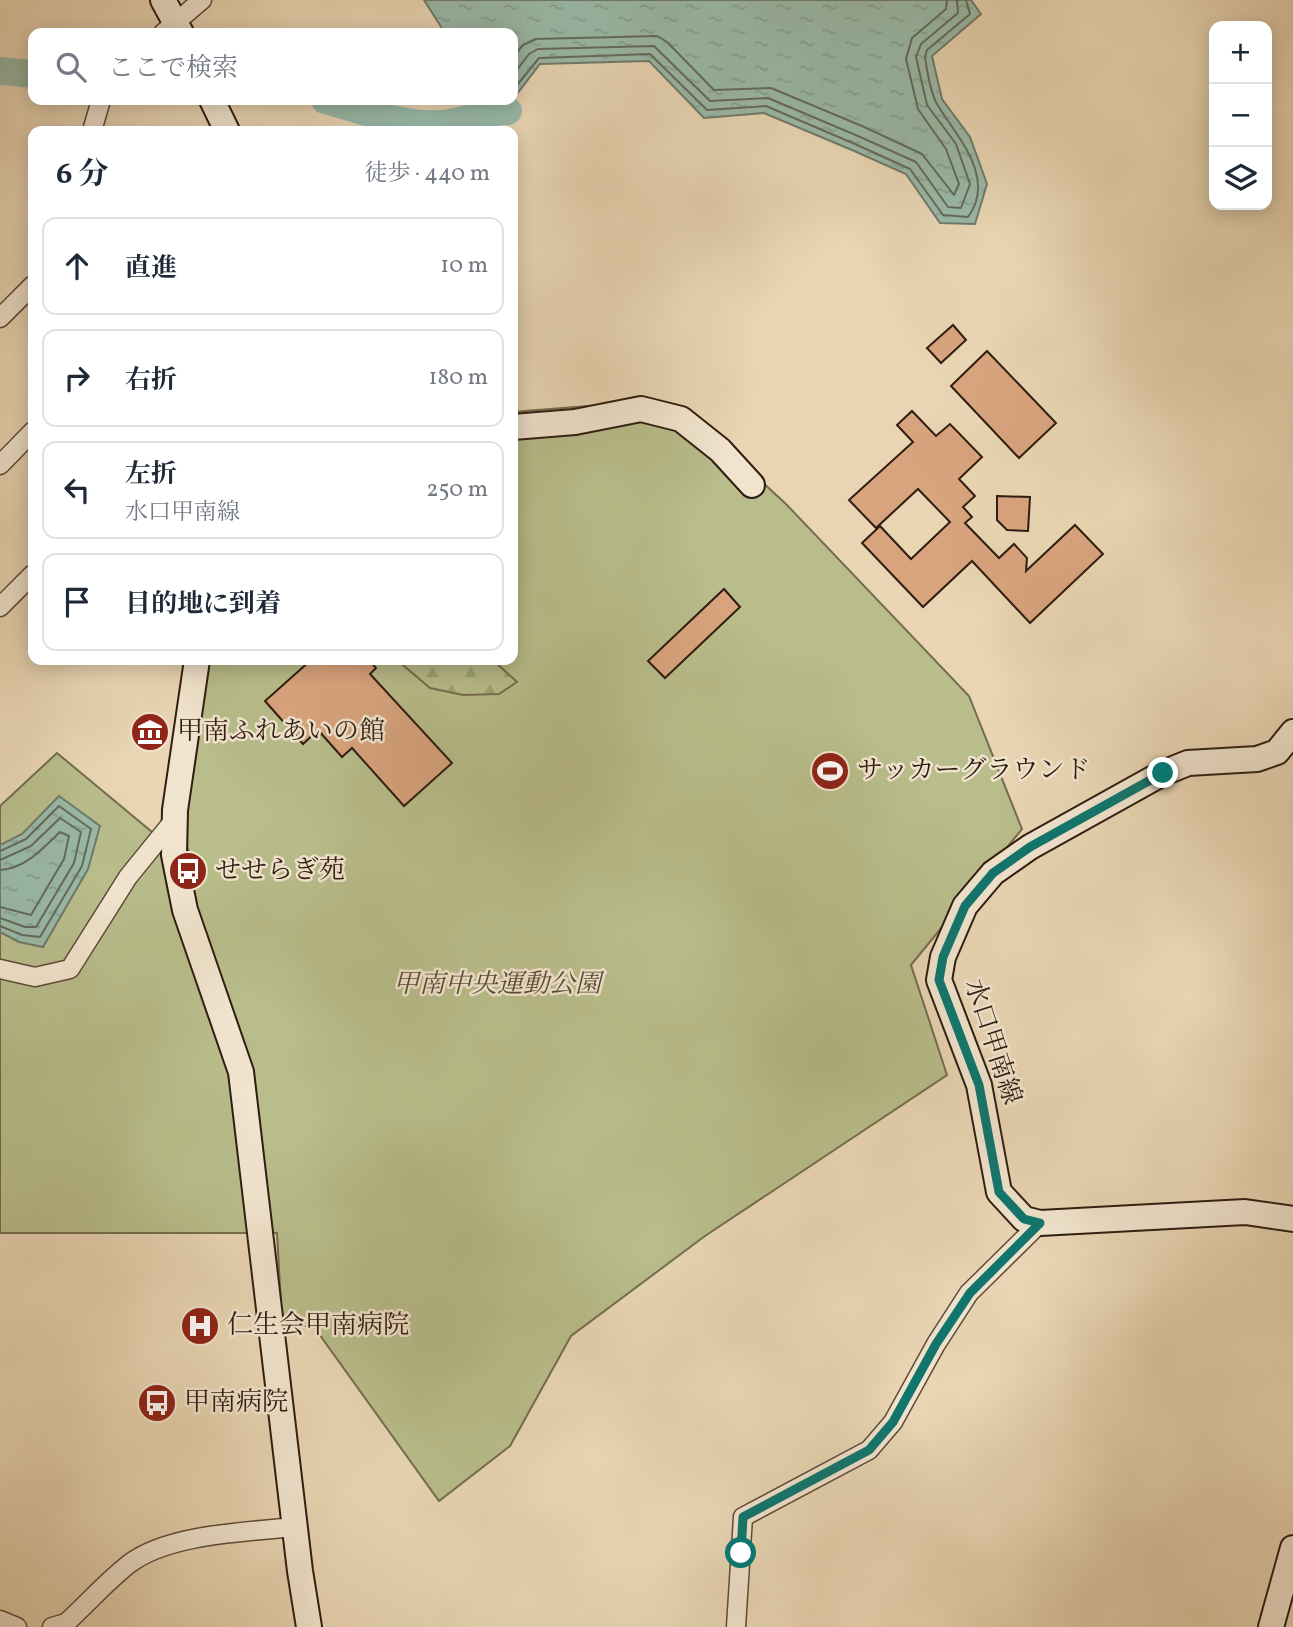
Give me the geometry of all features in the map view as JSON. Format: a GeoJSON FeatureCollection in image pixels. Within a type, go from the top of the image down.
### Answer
{"type":"FeatureCollection","features":[{"type":"Feature","properties":{"kind":"street"},"geometry":{"type":"LineString","coordinates":[[171,22],[202,0]]}},
{"type":"Feature","properties":{"kind":"street"},"geometry":{"type":"LineString","coordinates":[[93,126],[100,105]]}},
{"type":"Feature","properties":{"kind":"street"},"geometry":{"type":"LineString","coordinates":[[214,105],[225,126]]}},
{"type":"Feature","properties":{"kind":"street"},"geometry":{"type":"LineString","coordinates":[[3,311],[28,289]]}},
{"type":"Feature","properties":{"kind":"street"},"geometry":{"type":"LineString","coordinates":[[518,427],[575,422],[641,409],[681,419],[720,450],[752,485]]}},
{"type":"Feature","properties":{"kind":"street"},"geometry":{"type":"LineString","coordinates":[[0,465],[28,436]]}},
{"type":"Feature","properties":{"kind":"street"},"geometry":{"type":"LineString","coordinates":[[0,607],[28,579]]}},
{"type":"Feature","properties":{"kind":"street"},"geometry":{"type":"LineString","coordinates":[[196,665],[175,819],[174,855],[185,910],[241,1072],[294,1527],[309,1627]]}},
{"type":"Feature","properties":{"kind":"street","name":"水口甲南線"},"geometry":{"type":"LineString","coordinates":[[1040,1223],[1024,1219],[999,1192],[979,1085],[939,980],[943,957],[965,906],[993,873],[1030,847],[1163,773],[1188,763],[1257,759],[1277,751],[1293,732]]}},
{"type":"Feature","properties":{"kind":"street"},"geometry":{"type":"LineString","coordinates":[[0,969],[35,978],[70,969],[128,877],[175,819]]}},
{"type":"Feature","properties":{"kind":"street"},"geometry":{"type":"LineString","coordinates":[[736,1627],[743,1517],[869,1450],[893,1422],[936,1344],[970,1293],[1040,1223],[1245,1212],[1293,1219]]}},
{"type":"Feature","properties":{"kind":"street"},"geometry":{"type":"LineString","coordinates":[[52,1627],[66,1623],[131,1563],[159,1548],[221,1535],[294,1527]]}},
{"type":"Feature","properties":{"kind":"street"},"geometry":{"type":"LineString","coordinates":[[1271,1627],[1293,1548]]}},
{"type":"Feature","properties":{"kind":"street"},"geometry":{"type":"LineString","coordinates":[[0,1620],[17,1627]]}},
{"type":"Feature","properties":{"kind":"green space","name":"甲南中央運動公園"},"geometry":{"type":"Polygon","coordinates":[[[626,403],[748,469],[786,504],[969,696],[1022,829],[911,965],[947,1075],[705,1236],[571,1336],[510,1446],[439,1501],[314,1327],[282,1323],[277,1233],[0,1233],[0,806],[57,753],[193,866],[182,830],[205,665],[518,665],[518,412],[626,403]]]}},
{"type":"Feature","properties":{"kind":"green space"},"geometry":{"type":"Polygon","coordinates":[[[403,665],[498,665],[517,682],[499,694],[463,695],[430,688],[403,665]]]}},
{"type":"Feature","properties":{"kind":"water"},"geometry":{"type":"Polygon","coordinates":[[[424,0],[971,0],[981,14],[932,56],[942,99],[970,137],[987,184],[975,224],[940,223],[906,174],[764,113],[704,118],[649,61],[540,64],[518,93],[518,28],[442,28],[424,0]]]}},
{"type":"Feature","properties":{"kind":"water"},"geometry":{"type":"Polygon","coordinates":[[[59,796],[100,826],[88,869],[43,947],[19,942],[0,932],[0,845],[22,834],[59,796]]]}},
{"type":"Feature","properties":{"kind":"building"},"geometry":{"type":"Polygon","coordinates":[[[953,325],[966,340],[941,363],[927,348],[953,325]]]}},
{"type":"Feature","properties":{"kind":"building"},"geometry":{"type":"Polygon","coordinates":[[[987,351],[1056,423],[1019,458],[951,386],[987,351]]]}},
{"type":"Feature","properties":{"kind":"building"},"geometry":{"type":"Polygon","coordinates":[[[912,411],[936,436],[950,424],[982,457],[959,479],[975,496],[963,507],[972,517],[965,523],[999,558],[1014,544],[1027,558],[1026,571],[1075,525],[1103,554],[1030,623],[972,561],[923,607],[862,543],[880,526],[911,559],[950,522],[918,489],[876,528],[849,500],[913,442],[897,425],[912,411]]]}},
{"type":"Feature","properties":{"kind":"building"},"geometry":{"type":"Polygon","coordinates":[[[997,496],[1030,497],[1028,531],[1007,530],[997,520],[997,496]]]}},
{"type":"Feature","properties":{"kind":"building"},"geometry":{"type":"Polygon","coordinates":[[[724,589],[740,607],[665,678],[648,661],[724,589]]]}},
{"type":"Feature","properties":{"kind":"building"},"geometry":{"type":"Polygon","coordinates":[[[305,665],[373,665],[376,668],[370,674],[452,763],[404,806],[352,748],[342,757],[318,730],[303,744],[265,701],[305,665]]]}},
{"type":"Feature","properties":{"kind":"waterway"},"geometry":{"type":"LineString","coordinates":[[0,71],[28,74]]}},
{"type":"Feature","properties":{"kind":"waterway"},"geometry":{"type":"LineString","coordinates":[[342,105],[386,118],[433,124],[508,111]]}},
{"type":"Feature","properties":{"kind":"place","name":"甲南ふれあいの館"},"geometry":{"type":"Point","coordinates":[150,732]}},
{"type":"Feature","properties":{"kind":"place","name":"サッカーグラウンド"},"geometry":{"type":"Point","coordinates":[830,771]}},
{"type":"Feature","properties":{"kind":"place","name":"せせらぎ苑"},"geometry":{"type":"Point","coordinates":[188,871]}},
{"type":"Feature","properties":{"kind":"place","name":"仁生会甲南病院"},"geometry":{"type":"Point","coordinates":[200,1326]}},
{"type":"Feature","properties":{"kind":"place","name":"甲南病院"},"geometry":{"type":"Point","coordinates":[157,1403]}},
{"type":"Feature","properties":{"kind":"route"},"geometry":{"type":"LineString","coordinates":[[741,1553],[743,1517],[769,1506],[869,1450],[893,1422],[936,1344],[970,1293],[1040,1223],[1024,1219],[999,1192],[979,1085],[949,1013],[939,980],[951,934],[965,906],[993,873],[1030,847],[1163,773]]}}]}
